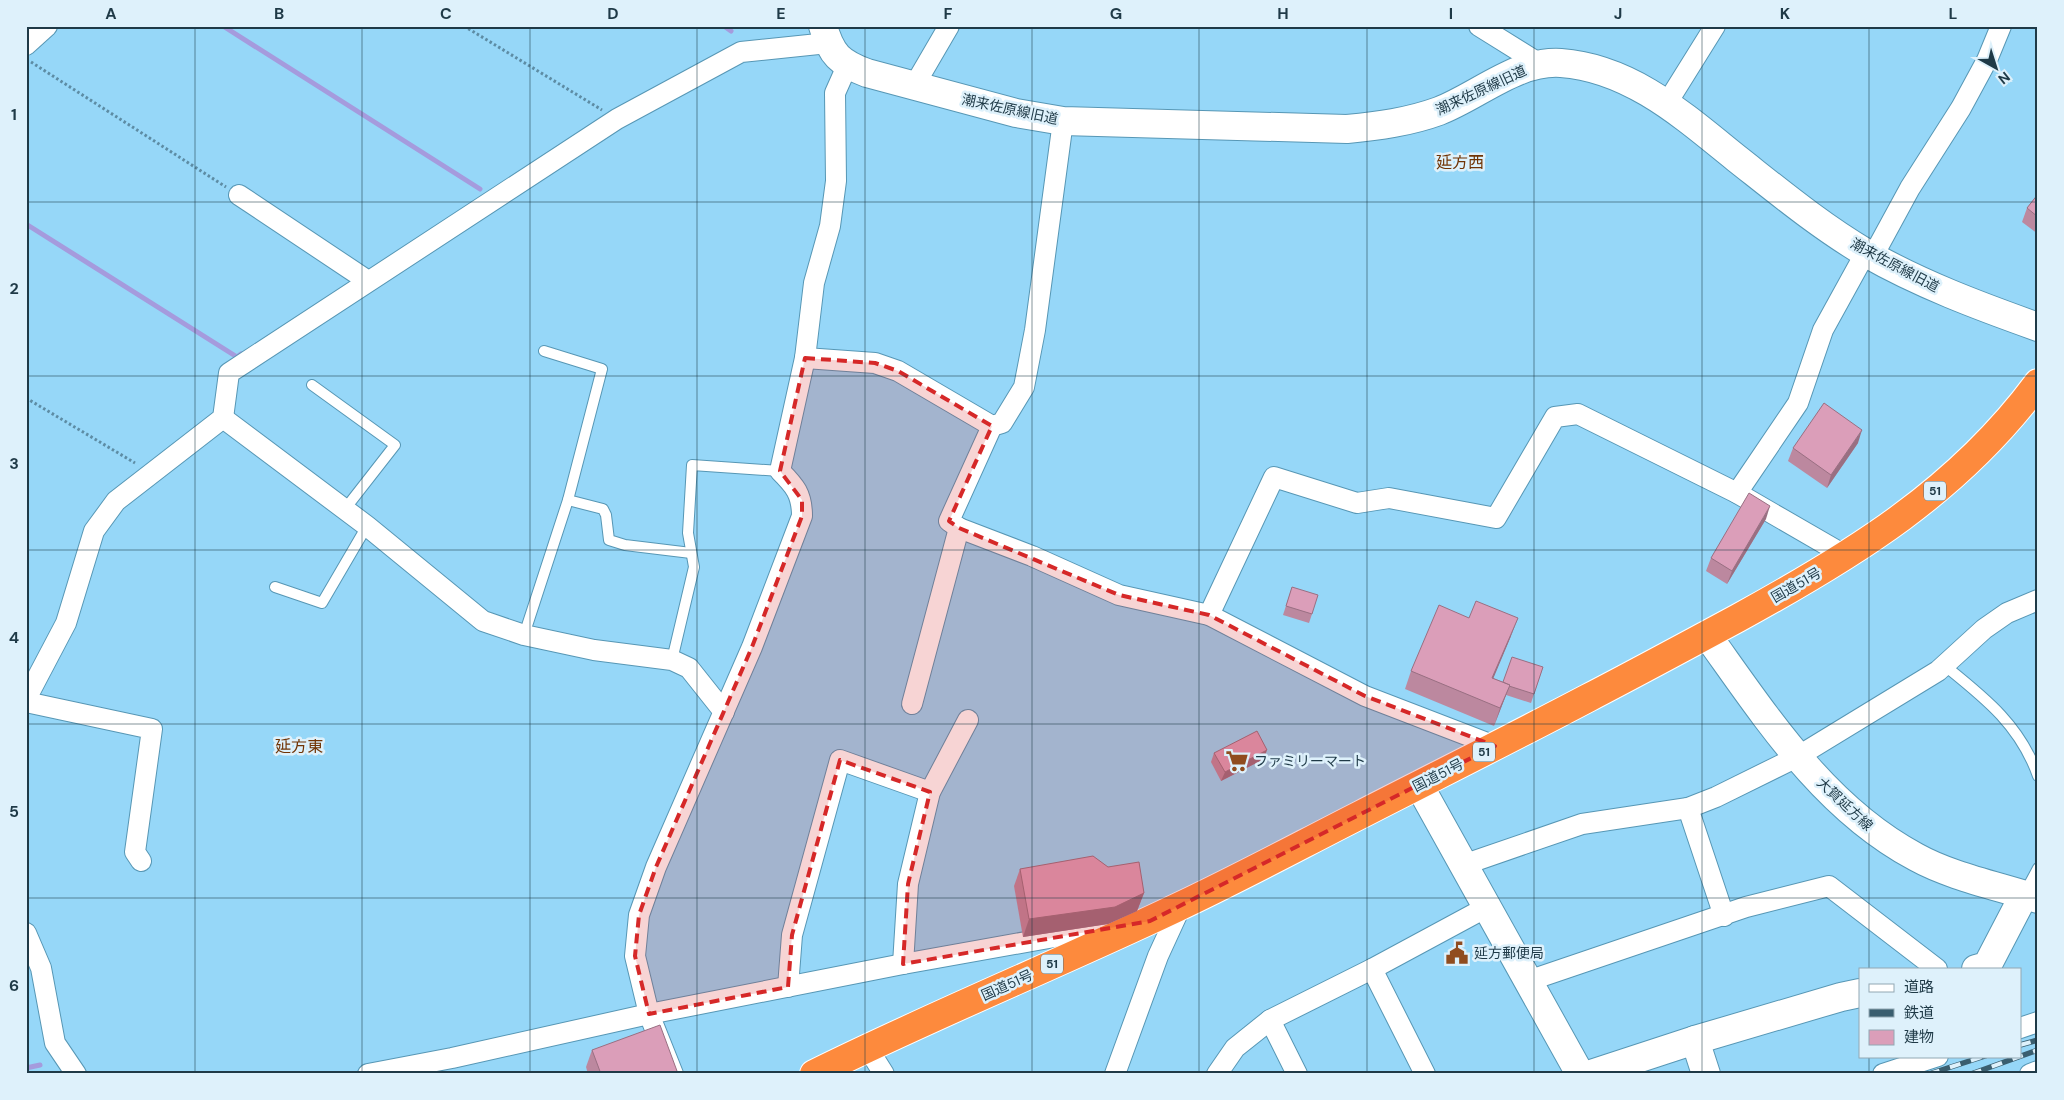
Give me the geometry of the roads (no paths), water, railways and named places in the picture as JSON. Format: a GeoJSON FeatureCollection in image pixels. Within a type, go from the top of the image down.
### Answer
{"type":"FeatureCollection","features":[{"type":"Feature","properties":{"kind":"highway","name":"国道51号"},"geometry":{"type":"LineString","coordinates":[[814,1074],[867,1047],[1181,906],[1495,746],[1707,635],[1846,556],[1932,494],[1994,434],[2038,383]]}},
{"type":"Feature","properties":{"kind":"street"},"geometry":{"type":"LineString","coordinates":[[26,45],[47,26]]}},
{"type":"Feature","properties":{"kind":"street"},"geometry":{"type":"LineString","coordinates":[[914,86],[949,26]]}},
{"type":"Feature","properties":{"kind":"street"},"geometry":{"type":"LineString","coordinates":[[1478,26],[1540,64]]}},
{"type":"Feature","properties":{"kind":"street"},"geometry":{"type":"LineString","coordinates":[[1667,103],[1715,26]]}},
{"type":"Feature","properties":{"kind":"street"},"geometry":{"type":"LineString","coordinates":[[1737,492],[1798,403],[1823,330],[1961,108],[1987,60],[2001,26]]}},
{"type":"Feature","properties":{"kind":"street"},"geometry":{"type":"LineString","coordinates":[[141,861],[135,852],[152,729],[26,701],[66,623],[94,531],[116,501],[223,418],[229,373],[368,281],[617,120],[741,52],[825,35]]}},
{"type":"Feature","properties":{"kind":"street","name":"潮来佐原線旧道"},"geometry":{"type":"LineString","coordinates":[[825,35],[835,55],[847,66],[868,74],[1016,113],[1063,121],[1347,129],[1378,126],[1438,111],[1519,71],[1540,64],[1560,63],[1604,72],[1667,103],[1794,203],[1870,254],[1914,278],[1987,309],[2038,327]]}},
{"type":"Feature","properties":{"kind":"street"},"geometry":{"type":"LineString","coordinates":[[673,1074],[649,1014],[635,956],[639,915],[656,867],[752,647],[802,516],[802,500],[793,484],[780,471],[805,358],[814,283],[830,226],[836,181],[835,93],[847,66]]}},
{"type":"Feature","properties":{"kind":"street"},"geometry":{"type":"LineString","coordinates":[[805,358],[875,363],[898,371],[992,426],[1002,423],[1024,387],[1035,330],[1063,121]]}},
{"type":"Feature","properties":{"kind":"street"},"geometry":{"type":"LineString","coordinates":[[239,195],[368,281]]}},
{"type":"Feature","properties":{"kind":"street"},"geometry":{"type":"LineString","coordinates":[[1209,615],[1274,477],[1357,503],[1389,498],[1496,518],[1555,417],[1578,414],[1737,492],[1846,556]]}},
{"type":"Feature","properties":{"kind":"street"},"geometry":{"type":"LineString","coordinates":[[223,418],[367,526],[483,621],[524,635],[594,650],[672,660],[689,668],[724,712]]}},
{"type":"Feature","properties":{"kind":"street"},"geometry":{"type":"LineString","coordinates":[[992,426],[950,521],[959,528],[1032,556],[1119,595],[1209,615],[1365,696],[1495,746]]}},
{"type":"Feature","properties":{"kind":"street"},"geometry":{"type":"LineString","coordinates":[[912,704],[959,528]]}},
{"type":"Feature","properties":{"kind":"street"},"geometry":{"type":"LineString","coordinates":[[1463,865],[1582,824],[1688,808],[1716,798],[1797,757],[1944,665],[1984,629],[2007,613],[2038,600]]}},
{"type":"Feature","properties":{"kind":"street","name":"大賀延方線"},"geometry":{"type":"LineString","coordinates":[[1707,635],[1797,757],[1858,820],[1917,858],[1969,878],[2031,897]]}},
{"type":"Feature","properties":{"kind":"street"},"geometry":{"type":"LineString","coordinates":[[903,964],[908,884],[930,792],[968,720]]}},
{"type":"Feature","properties":{"kind":"street"},"geometry":{"type":"LineString","coordinates":[[788,986],[792,935],[840,760],[930,792]]}},
{"type":"Feature","properties":{"kind":"street"},"geometry":{"type":"LineString","coordinates":[[1419,785],[1580,1074]]}},
{"type":"Feature","properties":{"kind":"street"},"geometry":{"type":"LineString","coordinates":[[1688,808],[1724,916]]}},
{"type":"Feature","properties":{"kind":"street"},"geometry":{"type":"LineString","coordinates":[[1528,981],[1746,908],[1829,886],[1936,968]]}},
{"type":"Feature","properties":{"kind":"street"},"geometry":{"type":"LineString","coordinates":[[1984,968],[2031,897]]}},
{"type":"Feature","properties":{"kind":"street"},"geometry":{"type":"LineString","coordinates":[[1115,1074],[1158,956],[1181,906]]}},
{"type":"Feature","properties":{"kind":"street"},"geometry":{"type":"LineString","coordinates":[[1217,1074],[1235,1048],[1270,1020],[1372,969],[1487,907]]}},
{"type":"Feature","properties":{"kind":"street"},"geometry":{"type":"LineString","coordinates":[[368,1074],[391,1071],[649,1014],[788,986],[1150,921]]}},
{"type":"Feature","properties":{"kind":"street"},"geometry":{"type":"LineString","coordinates":[[26,933],[41,968],[55,1043],[76,1074]]}},
{"type":"Feature","properties":{"kind":"street"},"geometry":{"type":"LineString","coordinates":[[1372,969],[1425,1074]]}},
{"type":"Feature","properties":{"kind":"street"},"geometry":{"type":"LineString","coordinates":[[1591,1074],[1695,1040],[1841,997],[1859,994]]}},
{"type":"Feature","properties":{"kind":"street"},"geometry":{"type":"LineString","coordinates":[[1270,1020],[1297,1074]]}},
{"type":"Feature","properties":{"kind":"street"},"geometry":{"type":"LineString","coordinates":[[2022,1027],[2038,1022]]}},
{"type":"Feature","properties":{"kind":"street"},"geometry":{"type":"LineString","coordinates":[[1695,1040],[1706,1074]]}},
{"type":"Feature","properties":{"kind":"street"},"geometry":{"type":"LineString","coordinates":[[867,1047],[884,1074]]}},
{"type":"Feature","properties":{"kind":"street"},"geometry":{"type":"LineString","coordinates":[[1882,1074],[1932,1058]]}},
{"type":"Feature","properties":{"kind":"street"},"geometry":{"type":"LineString","coordinates":[[2030,1074],[2038,1071]]}},
{"type":"Feature","properties":{"kind":"lane"},"geometry":{"type":"LineString","coordinates":[[524,635],[568,500],[602,369],[544,351]]}},
{"type":"Feature","properties":{"kind":"lane"},"geometry":{"type":"LineString","coordinates":[[312,384],[395,445],[345,509]]}},
{"type":"Feature","properties":{"kind":"lane"},"geometry":{"type":"LineString","coordinates":[[672,660],[694,567],[688,533],[692,465],[780,471]]}},
{"type":"Feature","properties":{"kind":"lane"},"geometry":{"type":"LineString","coordinates":[[568,500],[603,509],[606,515],[609,540],[625,545],[691,553]]}},
{"type":"Feature","properties":{"kind":"lane"},"geometry":{"type":"LineString","coordinates":[[275,587],[322,603],[367,526]]}},
{"type":"Feature","properties":{"kind":"lane"},"geometry":{"type":"LineString","coordinates":[[1944,665],[1989,701],[2008,722],[2036,765],[2038,776]]}},
{"type":"Feature","properties":{"kind":"lane"},"geometry":{"type":"LineString","coordinates":[[2031,897],[2038,868]]}},
{"type":"Feature","properties":{"kind":"waterway"},"geometry":{"type":"LineString","coordinates":[[223,26],[480,189]]}},
{"type":"Feature","properties":{"kind":"waterway"},"geometry":{"type":"LineString","coordinates":[[724,26],[731,31]]}},
{"type":"Feature","properties":{"kind":"waterway"},"geometry":{"type":"LineString","coordinates":[[26,224],[237,357],[241,354]]}},
{"type":"Feature","properties":{"kind":"waterway"},"geometry":{"type":"LineString","coordinates":[[26,1068],[40,1065]]}},
{"type":"Feature","properties":{"kind":"railway"},"geometry":{"type":"LineString","coordinates":[[2022,1044],[2038,1040]]}},
{"type":"Feature","properties":{"kind":"railway"},"geometry":{"type":"LineString","coordinates":[[2022,1056],[2038,1050]]}},
{"type":"Feature","properties":{"kind":"railway"},"geometry":{"type":"LineString","coordinates":[[1929,1074],[1979,1058]]}},
{"type":"Feature","properties":{"kind":"railway"},"geometry":{"type":"LineString","coordinates":[[1971,1074],[2016,1058]]}},
{"type":"Feature","properties":{"kind":"place","name":"ファミリーマート"},"geometry":{"type":"Point","coordinates":[1237,761]}},
{"type":"Feature","properties":{"kind":"place","name":"延方郵便局"},"geometry":{"type":"Point","coordinates":[1457,953]}},
{"type":"Feature","properties":{"kind":"district","name":"延方西"},"geometry":{"type":"Point","coordinates":[1460,162]}},
{"type":"Feature","properties":{"kind":"district","name":"延方東"},"geometry":{"type":"Point","coordinates":[299,746]}}]}
